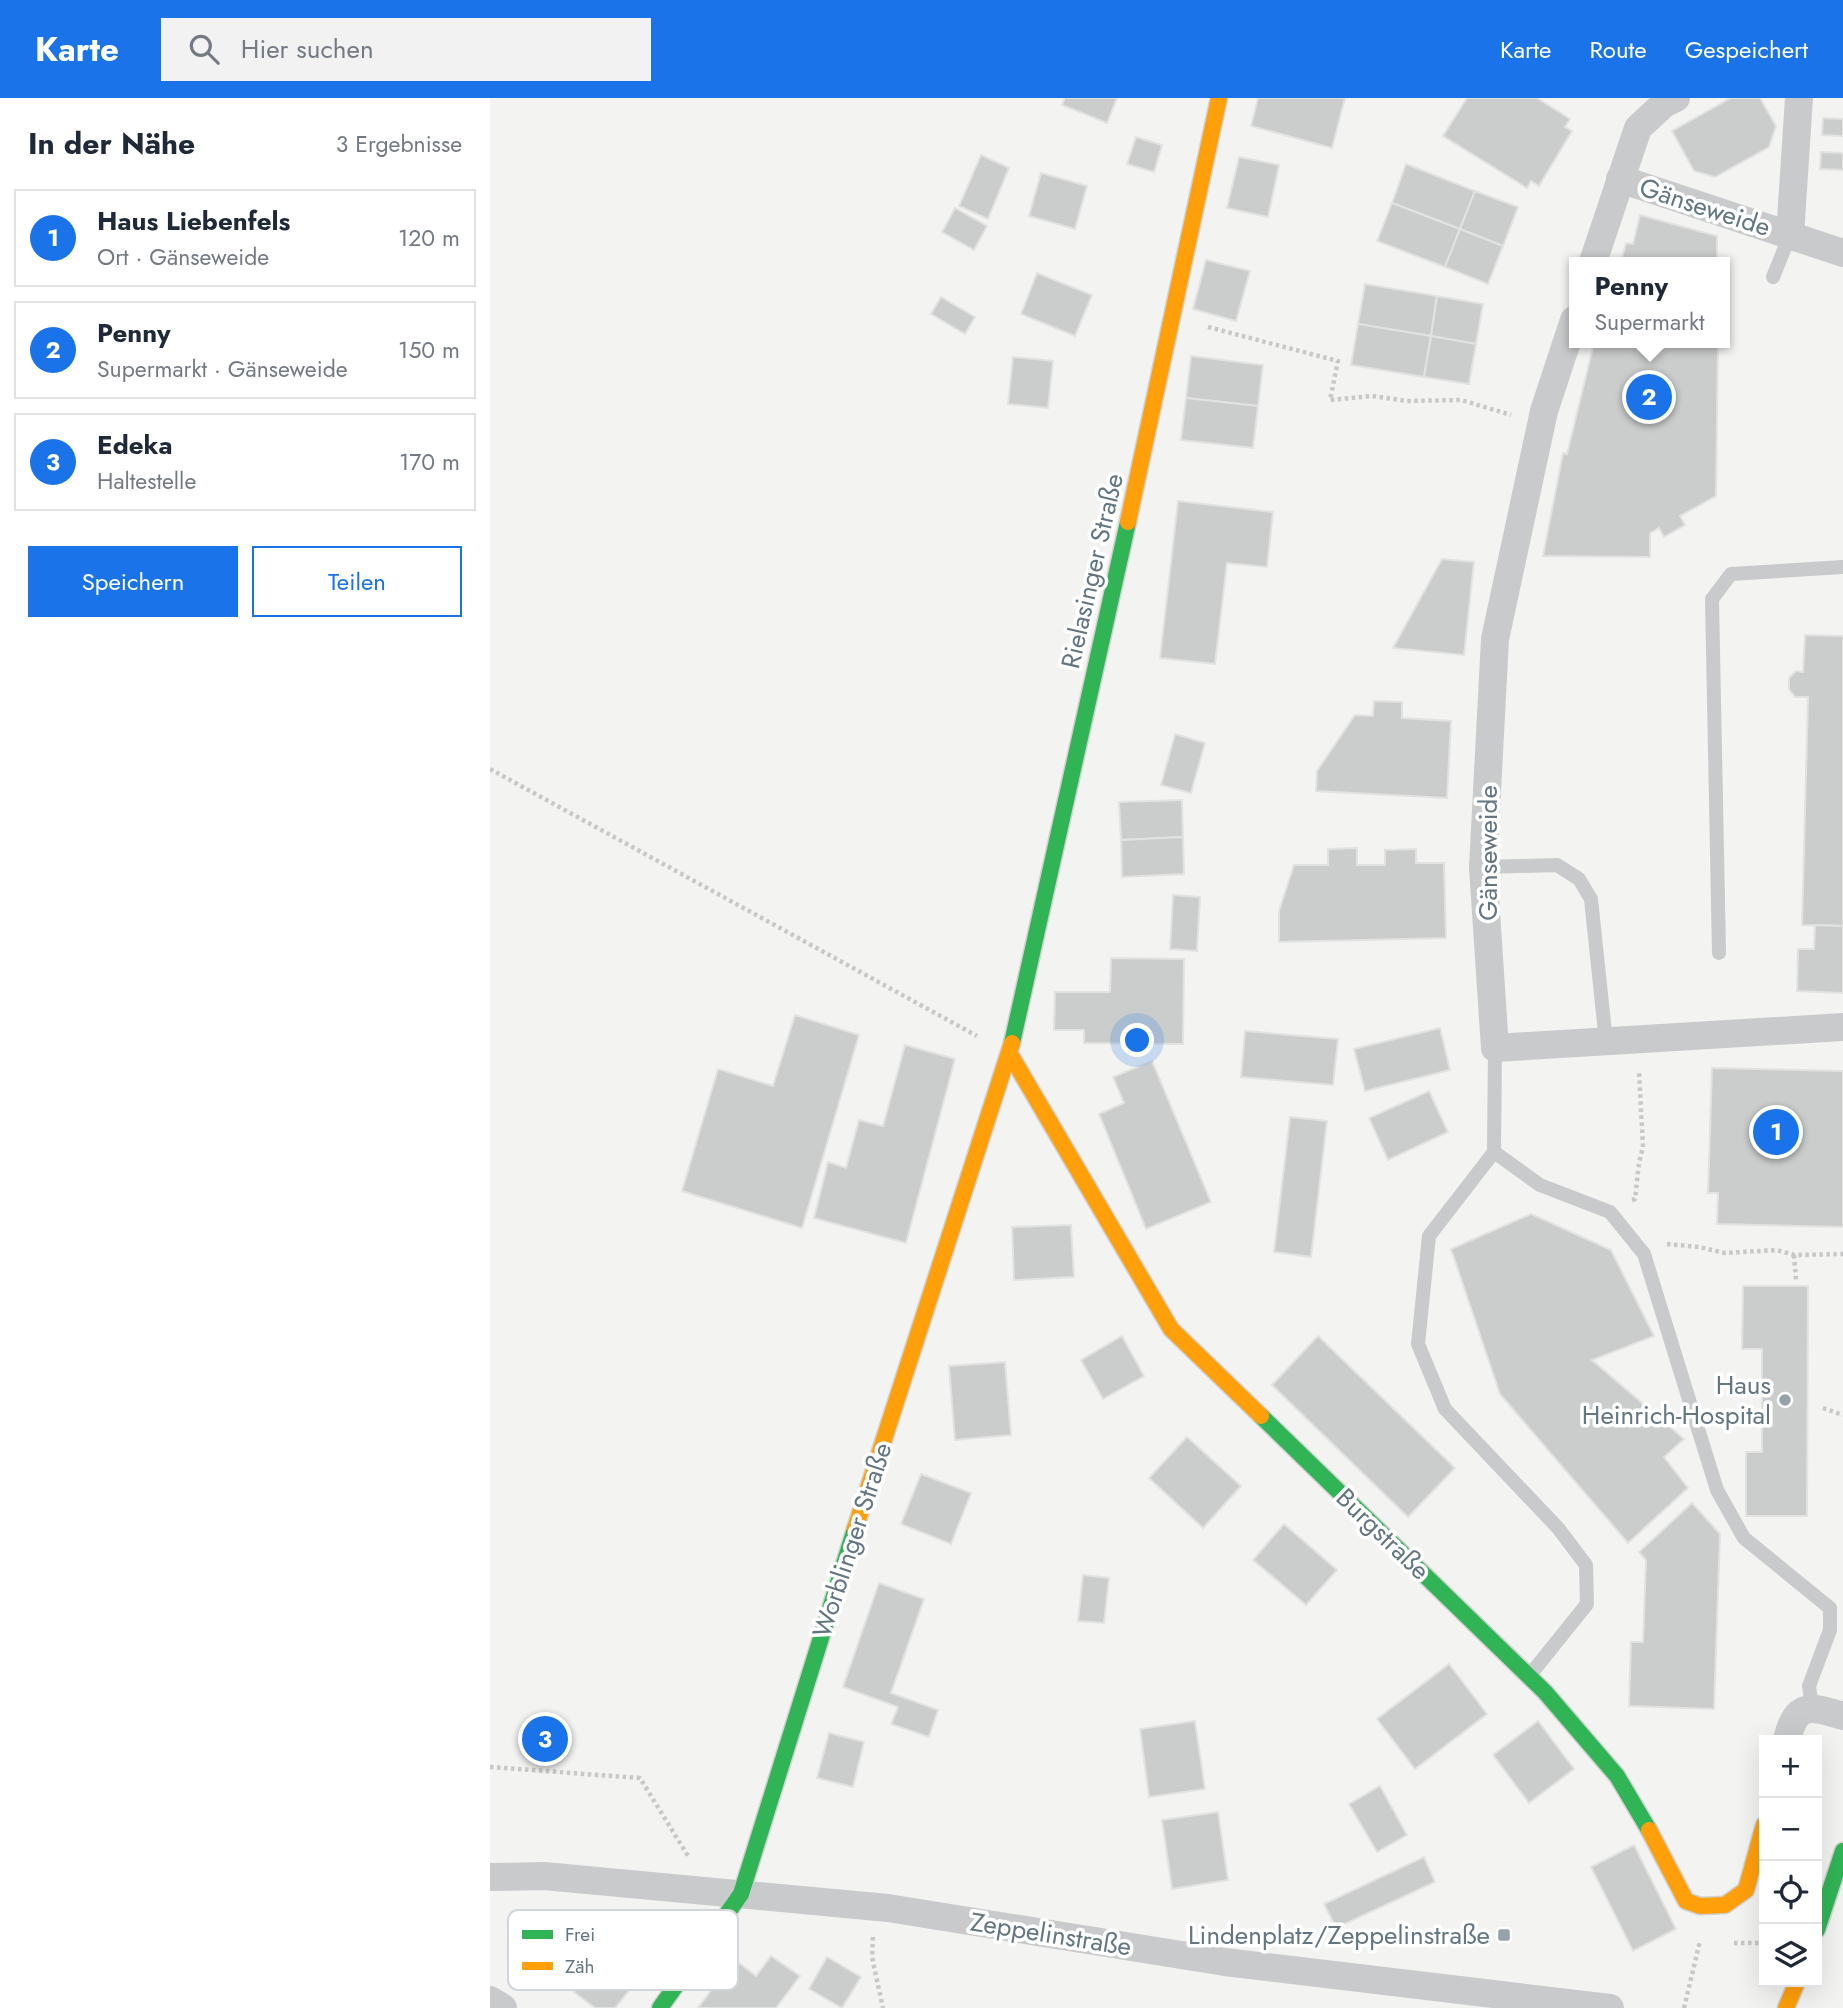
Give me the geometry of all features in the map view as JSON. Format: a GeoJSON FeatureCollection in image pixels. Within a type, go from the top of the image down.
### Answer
{"type":"FeatureCollection","features":[{"type":"Feature","properties":{"kind":"street","name":"Rielasinger Straße"},"geometry":{"type":"LineString","coordinates":[[1010,1054],[1219,98]]}},
{"type":"Feature","properties":{"kind":"street","name":"Gänseweide"},"geometry":{"type":"LineString","coordinates":[[1595,257],[1638,128],[1664,104],[1676,98]]}},
{"type":"Feature","properties":{"kind":"street","name":"Gänseweide"},"geometry":{"type":"LineString","coordinates":[[1790,235],[1798,98]]}},
{"type":"Feature","properties":{"kind":"street","name":"Gänseweide"},"geometry":{"type":"LineString","coordinates":[[1620,179],[1843,254]]}},
{"type":"Feature","properties":{"kind":"street","name":"Gänseweide"},"geometry":{"type":"LineString","coordinates":[[1495,1048],[1483,867],[1495,639],[1542,424],[1569,336]]}},
{"type":"Feature","properties":{"kind":"street"},"geometry":{"type":"LineString","coordinates":[[1495,1048],[1843,1027]]}},
{"type":"Feature","properties":{"kind":"street","name":"Burgstraße"},"geometry":{"type":"LineString","coordinates":[[1010,1054],[1171,1329],[1529,1676],[1617,1776],[1652,1835],[1686,1901],[1707,1906]]}},
{"type":"Feature","properties":{"kind":"street","name":"Worblinger Straße"},"geometry":{"type":"LineString","coordinates":[[730,1910],[741,1894],[824,1624],[1010,1054]]}},
{"type":"Feature","properties":{"kind":"street"},"geometry":{"type":"LineString","coordinates":[[1788,1735],[1791,1724],[1803,1709],[1812,1707],[1843,1716]]}},
{"type":"Feature","properties":{"kind":"street"},"geometry":{"type":"LineString","coordinates":[[1707,1906],[1725,1905],[1746,1890],[1759,1843]]}},
{"type":"Feature","properties":{"kind":"street"},"geometry":{"type":"LineString","coordinates":[[1819,1924],[1843,1851]]}},
{"type":"Feature","properties":{"kind":"street","name":"Zeppelinstraße"},"geometry":{"type":"LineString","coordinates":[[490,1877],[544,1876],[888,1908],[1225,1962],[1610,2008]]}},
{"type":"Feature","properties":{"kind":"street"},"geometry":{"type":"LineString","coordinates":[[1786,2008],[1795,1987]]}},
{"type":"Feature","properties":{"kind":"street","name":"Worblinger Straße"},"geometry":{"type":"LineString","coordinates":[[660,2008],[673,1990]]}},
{"type":"Feature","properties":{"kind":"street"},"geometry":{"type":"LineString","coordinates":[[490,2000],[503,2008]]}},
{"type":"Feature","properties":{"kind":"lane"},"geometry":{"type":"LineString","coordinates":[[1773,277],[1790,235]]}},
{"type":"Feature","properties":{"kind":"lane"},"geometry":{"type":"LineString","coordinates":[[1719,953],[1712,599],[1731,574],[1843,567]]}},
{"type":"Feature","properties":{"kind":"lane"},"geometry":{"type":"LineString","coordinates":[[1483,867],[1557,864],[1579,879],[1591,899],[1606,1042]]}},
{"type":"Feature","properties":{"kind":"lane"},"geometry":{"type":"LineString","coordinates":[[1495,1048],[1494,1152],[1429,1236],[1418,1344],[1444,1409],[1558,1528],[1586,1565],[1587,1604],[1529,1676]]}},
{"type":"Feature","properties":{"kind":"lane"},"geometry":{"type":"LineString","coordinates":[[1494,1152],[1540,1185],[1610,1212],[1644,1254],[1717,1490],[1744,1538],[1830,1608],[1830,1630],[1809,1686],[1812,1707]]}},
{"type":"Feature","properties":{"kind":"path"},"geometry":{"type":"LineString","coordinates":[[1173,318],[1338,361],[1330,400],[1372,396],[1407,401],[1461,400],[1542,424]]}},
{"type":"Feature","properties":{"kind":"path"},"geometry":{"type":"LineString","coordinates":[[490,769],[1010,1054]]}},
{"type":"Feature","properties":{"kind":"path"},"geometry":{"type":"LineString","coordinates":[[1610,1212],[1635,1199],[1643,1147],[1637,1040]]}},
{"type":"Feature","properties":{"kind":"path"},"geometry":{"type":"LineString","coordinates":[[1644,1254],[1667,1244],[1726,1253],[1777,1250],[1794,1255],[1843,1254]]}},
{"type":"Feature","properties":{"kind":"path"},"geometry":{"type":"LineString","coordinates":[[1794,1255],[1796,1280]]}},
{"type":"Feature","properties":{"kind":"path"},"geometry":{"type":"LineString","coordinates":[[1823,1408],[1843,1415]]}},
{"type":"Feature","properties":{"kind":"path"},"geometry":{"type":"LineString","coordinates":[[490,1767],[640,1778],[690,1860]]}},
{"type":"Feature","properties":{"kind":"path"},"geometry":{"type":"LineString","coordinates":[[1684,2008],[1707,1906]]}},
{"type":"Feature","properties":{"kind":"path"},"geometry":{"type":"LineString","coordinates":[[872,1956],[883,2008]]}},
{"type":"Feature","properties":{"kind":"building"},"geometry":{"type":"Polygon","coordinates":[[[1065,98],[1117,98],[1107,123],[1062,105],[1065,98]]]}},
{"type":"Feature","properties":{"kind":"building"},"geometry":{"type":"Polygon","coordinates":[[[1258,98],[1345,98],[1332,148],[1251,126],[1258,98]]]}},
{"type":"Feature","properties":{"kind":"building"},"geometry":{"type":"Polygon","coordinates":[[[1467,98],[1537,98],[1570,119],[1565,127],[1572,131],[1539,186],[1531,181],[1527,188],[1443,136],[1467,98]]]}},
{"type":"Feature","properties":{"kind":"building"},"geometry":{"type":"Polygon","coordinates":[[[1731,98],[1760,98],[1776,126],[1769,147],[1715,177],[1694,171],[1672,131],[1731,98]]]}},
{"type":"Feature","properties":{"kind":"building"},"geometry":{"type":"Polygon","coordinates":[[[1823,118],[1843,119],[1843,136],[1822,135],[1823,118]]]}},
{"type":"Feature","properties":{"kind":"building"},"geometry":{"type":"Polygon","coordinates":[[[1136,137],[1162,145],[1154,172],[1127,164],[1136,137]]]}},
{"type":"Feature","properties":{"kind":"building"},"geometry":{"type":"Polygon","coordinates":[[[1821,152],[1843,153],[1843,170],[1820,169],[1821,152]]]}},
{"type":"Feature","properties":{"kind":"building"},"geometry":{"type":"Polygon","coordinates":[[[981,155],[1009,168],[988,219],[959,206],[981,155]]]}},
{"type":"Feature","properties":{"kind":"building"},"geometry":{"type":"Polygon","coordinates":[[[1239,157],[1279,165],[1268,217],[1227,208],[1239,157]]]}},
{"type":"Feature","properties":{"kind":"building"},"geometry":{"type":"Polygon","coordinates":[[[1406,164],[1475,191],[1460,229],[1392,203],[1406,164]]]}},
{"type":"Feature","properties":{"kind":"building"},"geometry":{"type":"Polygon","coordinates":[[[1041,173],[1087,186],[1075,229],[1029,216],[1041,173]]]}},
{"type":"Feature","properties":{"kind":"building"},"geometry":{"type":"Polygon","coordinates":[[[1475,191],[1518,207],[1503,246],[1460,229],[1475,191]]]}},
{"type":"Feature","properties":{"kind":"building"},"geometry":{"type":"Polygon","coordinates":[[[1392,203],[1460,229],[1445,267],[1377,241],[1392,203]]]}},
{"type":"Feature","properties":{"kind":"building"},"geometry":{"type":"Polygon","coordinates":[[[955,208],[987,226],[974,250],[942,232],[955,208]]]}},
{"type":"Feature","properties":{"kind":"building"},"geometry":{"type":"Polygon","coordinates":[[[1640,215],[1717,236],[1717,257],[1622,257],[1626,243],[1633,244],[1640,215]]]}},
{"type":"Feature","properties":{"kind":"building"},"geometry":{"type":"Polygon","coordinates":[[[1460,229],[1503,246],[1488,284],[1445,267],[1460,229]]]}},
{"type":"Feature","properties":{"kind":"building"},"geometry":{"type":"Polygon","coordinates":[[[1206,260],[1250,271],[1236,321],[1193,309],[1206,260]]]}},
{"type":"Feature","properties":{"kind":"building"},"geometry":{"type":"Polygon","coordinates":[[[1037,273],[1092,295],[1075,336],[1021,314],[1037,273]]]}},
{"type":"Feature","properties":{"kind":"building"},"geometry":{"type":"Polygon","coordinates":[[[1365,284],[1437,296],[1431,336],[1358,324],[1365,284]]]}},
{"type":"Feature","properties":{"kind":"building"},"geometry":{"type":"Polygon","coordinates":[[[1437,296],[1483,304],[1476,344],[1431,336],[1437,296]]]}},
{"type":"Feature","properties":{"kind":"building"},"geometry":{"type":"Polygon","coordinates":[[[941,297],[975,317],[965,334],[931,314],[941,297]]]}},
{"type":"Feature","properties":{"kind":"building"},"geometry":{"type":"Polygon","coordinates":[[[1358,324],[1431,336],[1424,377],[1351,365],[1358,324]]]}},
{"type":"Feature","properties":{"kind":"building"},"geometry":{"type":"Polygon","coordinates":[[[1431,336],[1476,344],[1469,384],[1424,377],[1431,336]]]}},
{"type":"Feature","properties":{"kind":"building"},"geometry":{"type":"Polygon","coordinates":[[[1593,348],[1718,348],[1716,496],[1680,516],[1685,525],[1664,537],[1659,528],[1650,533],[1650,557],[1543,556],[1563,453],[1567,454],[1593,348]]]}},
{"type":"Feature","properties":{"kind":"building"},"geometry":{"type":"Polygon","coordinates":[[[1191,356],[1263,365],[1258,406],[1186,398],[1191,356]]]}},
{"type":"Feature","properties":{"kind":"building"},"geometry":{"type":"Polygon","coordinates":[[[1013,357],[1053,361],[1048,408],[1008,404],[1013,357]]]}},
{"type":"Feature","properties":{"kind":"building"},"geometry":{"type":"Polygon","coordinates":[[[1186,398],[1258,406],[1253,448],[1181,440],[1186,398]]]}},
{"type":"Feature","properties":{"kind":"building"},"geometry":{"type":"Polygon","coordinates":[[[1178,501],[1273,512],[1267,567],[1227,563],[1215,664],[1160,658],[1178,501]]]}},
{"type":"Feature","properties":{"kind":"building"},"geometry":{"type":"Polygon","coordinates":[[[1442,559],[1474,562],[1464,655],[1393,648],[1442,559]]]}},
{"type":"Feature","properties":{"kind":"building"},"geometry":{"type":"Polygon","coordinates":[[[1805,635],[1843,636],[1843,926],[1802,925],[1808,697],[1795,697],[1789,689],[1789,678],[1796,671],[1803,672],[1805,635]]]}},
{"type":"Feature","properties":{"kind":"building"},"geometry":{"type":"Polygon","coordinates":[[[1374,701],[1402,702],[1402,718],[1451,721],[1447,798],[1316,791],[1317,771],[1355,715],[1373,716],[1374,701]]]}},
{"type":"Feature","properties":{"kind":"building"},"geometry":{"type":"Polygon","coordinates":[[[1175,734],[1205,743],[1191,793],[1161,785],[1175,734]]]}},
{"type":"Feature","properties":{"kind":"building"},"geometry":{"type":"Polygon","coordinates":[[[1182,800],[1183,837],[1121,840],[1119,802],[1182,800]]]}},
{"type":"Feature","properties":{"kind":"building"},"geometry":{"type":"Polygon","coordinates":[[[1183,837],[1184,874],[1122,877],[1121,840],[1183,837]]]}},
{"type":"Feature","properties":{"kind":"building"},"geometry":{"type":"Polygon","coordinates":[[[1357,848],[1357,865],[1385,865],[1385,850],[1416,849],[1416,863],[1444,863],[1446,938],[1279,942],[1279,911],[1294,865],[1328,865],[1328,849],[1357,848]]]}},
{"type":"Feature","properties":{"kind":"building"},"geometry":{"type":"Polygon","coordinates":[[[1173,895],[1200,897],[1197,951],[1170,949],[1173,895]]]}},
{"type":"Feature","properties":{"kind":"building"},"geometry":{"type":"Polygon","coordinates":[[[1815,925],[1843,926],[1843,993],[1797,991],[1798,949],[1814,949],[1815,925]]]}},
{"type":"Feature","properties":{"kind":"building"},"geometry":{"type":"Polygon","coordinates":[[[1111,958],[1184,959],[1183,1044],[1084,1043],[1084,1030],[1054,1030],[1055,992],[1110,992],[1111,958]]]}},
{"type":"Feature","properties":{"kind":"building"},"geometry":{"type":"Polygon","coordinates":[[[795,1015],[859,1035],[802,1228],[682,1191],[718,1069],[773,1086],[795,1015]]]}},
{"type":"Feature","properties":{"kind":"building"},"geometry":{"type":"Polygon","coordinates":[[[1440,1028],[1450,1070],[1365,1091],[1354,1049],[1440,1028]]]}},
{"type":"Feature","properties":{"kind":"building"},"geometry":{"type":"Polygon","coordinates":[[[1245,1031],[1338,1039],[1333,1085],[1241,1077],[1245,1031]]]}},
{"type":"Feature","properties":{"kind":"building"},"geometry":{"type":"Polygon","coordinates":[[[905,1045],[955,1059],[906,1243],[814,1218],[828,1162],[846,1168],[859,1120],[883,1126],[905,1045]]]}},
{"type":"Feature","properties":{"kind":"building"},"geometry":{"type":"Polygon","coordinates":[[[1152,1061],[1211,1202],[1146,1229],[1099,1114],[1124,1103],[1113,1077],[1152,1061]]]}},
{"type":"Feature","properties":{"kind":"building"},"geometry":{"type":"Polygon","coordinates":[[[1712,1068],[1843,1071],[1843,1227],[1717,1224],[1718,1193],[1708,1193],[1712,1068]]]}},
{"type":"Feature","properties":{"kind":"building"},"geometry":{"type":"Polygon","coordinates":[[[1429,1091],[1448,1132],[1388,1160],[1369,1118],[1429,1091]]]}},
{"type":"Feature","properties":{"kind":"building"},"geometry":{"type":"Polygon","coordinates":[[[1290,1117],[1327,1121],[1311,1257],[1274,1252],[1290,1117]]]}},
{"type":"Feature","properties":{"kind":"building"},"geometry":{"type":"Polygon","coordinates":[[[1531,1214],[1611,1250],[1654,1336],[1592,1360],[1684,1439],[1664,1457],[1688,1488],[1628,1543],[1500,1394],[1451,1249],[1531,1214]]]}},
{"type":"Feature","properties":{"kind":"building"},"geometry":{"type":"Polygon","coordinates":[[[1071,1225],[1074,1277],[1014,1280],[1012,1227],[1071,1225]]]}},
{"type":"Feature","properties":{"kind":"building","name":"Haus Heinrich-Hospital"},"geometry":{"type":"Polygon","coordinates":[[[1743,1286],[1808,1286],[1807,1516],[1746,1516],[1746,1452],[1762,1452],[1762,1349],[1742,1349],[1743,1286]]]}},
{"type":"Feature","properties":{"kind":"building"},"geometry":{"type":"Polygon","coordinates":[[[1122,1336],[1144,1376],[1103,1399],[1081,1360],[1122,1336]]]}},
{"type":"Feature","properties":{"kind":"building"},"geometry":{"type":"Polygon","coordinates":[[[1318,1336],[1455,1468],[1408,1517],[1272,1385],[1318,1336]]]}},
{"type":"Feature","properties":{"kind":"building"},"geometry":{"type":"Polygon","coordinates":[[[1005,1362],[1011,1435],[955,1440],[949,1366],[1005,1362]]]}},
{"type":"Feature","properties":{"kind":"building"},"geometry":{"type":"Polygon","coordinates":[[[1187,1437],[1241,1486],[1203,1528],[1149,1478],[1187,1437]]]}},
{"type":"Feature","properties":{"kind":"building"},"geometry":{"type":"Polygon","coordinates":[[[921,1474],[971,1493],[951,1544],[901,1524],[921,1474]]]}},
{"type":"Feature","properties":{"kind":"building"},"geometry":{"type":"Polygon","coordinates":[[[1692,1503],[1720,1534],[1714,1709],[1629,1706],[1631,1642],[1643,1642],[1646,1560],[1639,1552],[1692,1503]]]}},
{"type":"Feature","properties":{"kind":"building"},"geometry":{"type":"Polygon","coordinates":[[[1284,1524],[1337,1570],[1306,1605],[1253,1560],[1284,1524]]]}},
{"type":"Feature","properties":{"kind":"building"},"geometry":{"type":"Polygon","coordinates":[[[1083,1575],[1109,1578],[1104,1623],[1078,1621],[1083,1575]]]}},
{"type":"Feature","properties":{"kind":"building"},"geometry":{"type":"Polygon","coordinates":[[[879,1583],[924,1599],[891,1693],[938,1710],[929,1737],[891,1724],[898,1707],[843,1687],[879,1583]]]}},
{"type":"Feature","properties":{"kind":"building"},"geometry":{"type":"Polygon","coordinates":[[[1449,1664],[1487,1714],[1415,1769],[1377,1719],[1449,1664]]]}},
{"type":"Feature","properties":{"kind":"building"},"geometry":{"type":"Polygon","coordinates":[[[1195,1721],[1205,1789],[1149,1797],[1140,1729],[1195,1721]]]}},
{"type":"Feature","properties":{"kind":"building"},"geometry":{"type":"Polygon","coordinates":[[[1538,1721],[1574,1769],[1529,1803],[1493,1755],[1538,1721]]]}},
{"type":"Feature","properties":{"kind":"building"},"geometry":{"type":"Polygon","coordinates":[[[829,1733],[864,1742],[853,1787],[817,1778],[829,1733]]]}},
{"type":"Feature","properties":{"kind":"building"},"geometry":{"type":"Polygon","coordinates":[[[1380,1786],[1407,1835],[1377,1852],[1349,1804],[1380,1786]]]}},
{"type":"Feature","properties":{"kind":"building"},"geometry":{"type":"Polygon","coordinates":[[[1218,1812],[1228,1880],[1172,1889],[1162,1820],[1218,1812]]]}},
{"type":"Feature","properties":{"kind":"building"},"geometry":{"type":"Polygon","coordinates":[[[1634,1845],[1676,1929],[1633,1951],[1591,1867],[1634,1845]]]}},
{"type":"Feature","properties":{"kind":"building"},"geometry":{"type":"Polygon","coordinates":[[[1424,1857],[1435,1882],[1336,1928],[1324,1904],[1424,1857]]]}},
{"type":"Feature","properties":{"kind":"building"},"geometry":{"type":"Polygon","coordinates":[[[771,1956],[800,1976],[776,2008],[698,2008],[711,1990],[738,1990],[738,1962],[756,1976],[771,1956]]]}},
{"type":"Feature","properties":{"kind":"building"},"geometry":{"type":"Polygon","coordinates":[[[827,1957],[861,1977],[842,2008],[809,1989],[827,1957]]]}},
{"type":"Feature","properties":{"kind":"building"},"geometry":{"type":"Polygon","coordinates":[[[630,1990],[615,2008],[595,2008],[574,1992],[630,1990]]]}},
{"type":"Feature","properties":{"kind":"traffic: fast"},"geometry":{"type":"LineString","coordinates":[[1012,1043],[1128,522]]}},
{"type":"Feature","properties":{"kind":"traffic: fast"},"geometry":{"type":"LineString","coordinates":[[1261,1416],[1545,1692],[1617,1776],[1649,1830]]}},
{"type":"Feature","properties":{"kind":"traffic: fast"},"geometry":{"type":"LineString","coordinates":[[730,1910],[741,1894],[855,1529]]}},
{"type":"Feature","properties":{"kind":"traffic: fast"},"geometry":{"type":"LineString","coordinates":[[1819,1924],[1843,1851]]}},
{"type":"Feature","properties":{"kind":"traffic: fast"},"geometry":{"type":"LineString","coordinates":[[660,2008],[673,1990]]}},
{"type":"Feature","properties":{"kind":"traffic: slow"},"geometry":{"type":"LineString","coordinates":[[1128,522],[1219,98]]}},
{"type":"Feature","properties":{"kind":"traffic: slow"},"geometry":{"type":"LineString","coordinates":[[855,1529],[1012,1043]]}},
{"type":"Feature","properties":{"kind":"traffic: slow"},"geometry":{"type":"LineString","coordinates":[[1010,1054],[1171,1329],[1261,1416]]}},
{"type":"Feature","properties":{"kind":"traffic: slow"},"geometry":{"type":"LineString","coordinates":[[1649,1830],[1686,1901],[1700,1906],[1725,1905],[1746,1890],[1759,1843]]}},
{"type":"Feature","properties":{"kind":"traffic: slow"},"geometry":{"type":"LineString","coordinates":[[1786,2008],[1795,1987]]}},
{"type":"Feature","properties":{"kind":"place","name":"Penny"},"geometry":{"type":"Point","coordinates":[1649,397]}},
{"type":"Feature","properties":{"kind":"place","name":"Haus Liebenfels"},"geometry":{"type":"Point","coordinates":[1776,1132]}},
{"type":"Feature","properties":{"kind":"place","name":"Haus Heinrich-Hospital"},"geometry":{"type":"Point","coordinates":[1785,1400]}},
{"type":"Feature","properties":{"kind":"place","name":"Edeka"},"geometry":{"type":"Point","coordinates":[545,1739]}},
{"type":"Feature","properties":{"kind":"place","name":"Lindenplatz/Zeppelinstraße"},"geometry":{"type":"Point","coordinates":[1504,1935]}}]}
